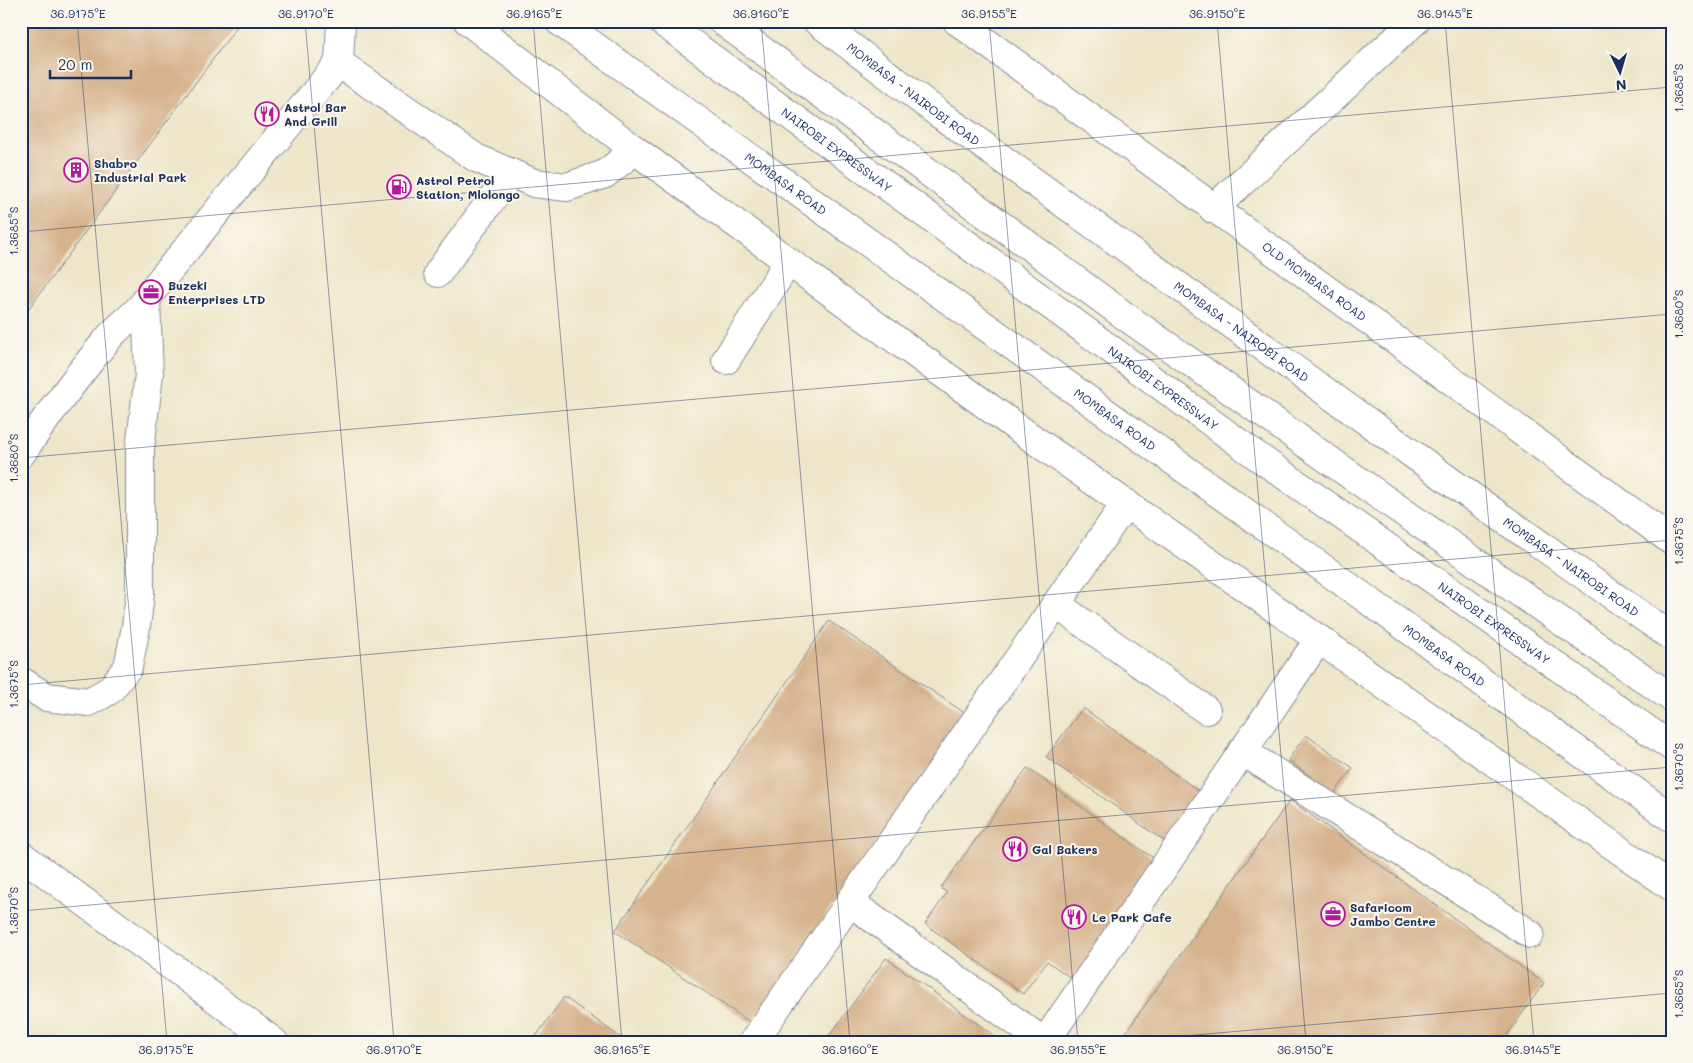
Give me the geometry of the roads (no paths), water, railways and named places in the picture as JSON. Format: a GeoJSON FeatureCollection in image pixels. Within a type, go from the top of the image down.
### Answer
{"type":"FeatureCollection","features":[{"type":"Feature","properties":{"kind":"main road"},"geometry":{"type":"LineString","coordinates":[[21,454],[57,401],[109,337],[146,301],[151,292],[339,63],[341,21]]}},
{"type":"Feature","properties":{"kind":"main road"},"geometry":{"type":"LineString","coordinates":[[468,21],[635,150],[1012,424],[1672,886]]}},
{"type":"Feature","properties":{"kind":"main road","name":"MOMBASA ROAD"},"geometry":{"type":"LineString","coordinates":[[559,21],[1672,818]]}},
{"type":"Feature","properties":{"kind":"main road","name":"NAIROBI EXPRESSWAY"},"geometry":{"type":"LineString","coordinates":[[661,21],[1257,456],[1672,747]]}},
{"type":"Feature","properties":{"kind":"main road"},"geometry":{"type":"LineString","coordinates":[[722,21],[1125,316],[1390,503],[1672,698]]}},
{"type":"Feature","properties":{"kind":"main road","name":"MOMBASA - NAIROBI ROAD"},"geometry":{"type":"LineString","coordinates":[[816,21],[938,113],[1468,494],[1672,637]]}},
{"type":"Feature","properties":{"kind":"main road","name":"OLD MOMBASA ROAD"},"geometry":{"type":"LineString","coordinates":[[957,21],[1672,541]]}},
{"type":"Feature","properties":{"kind":"main road"},"geometry":{"type":"LineString","coordinates":[[1213,209],[1415,21]]}},
{"type":"Feature","properties":{"kind":"main road"},"geometry":{"type":"LineString","coordinates":[[339,63],[476,158],[534,183],[567,187],[605,174],[635,150]]}},
{"type":"Feature","properties":{"kind":"main road"},"geometry":{"type":"LineString","coordinates":[[438,273],[511,173]]}},
{"type":"Feature","properties":{"kind":"main road"},"geometry":{"type":"LineString","coordinates":[[726,360],[788,262]]}},
{"type":"Feature","properties":{"kind":"main road"},"geometry":{"type":"LineString","coordinates":[[21,681],[46,697],[88,702],[110,690],[128,667],[136,628],[140,594],[140,449],[149,374],[146,301]]}},
{"type":"Feature","properties":{"kind":"main road"},"geometry":{"type":"LineString","coordinates":[[753,1042],[1126,503]]}},
{"type":"Feature","properties":{"kind":"main road"},"geometry":{"type":"LineString","coordinates":[[1056,604],[1206,710]]}},
{"type":"Feature","properties":{"kind":"main road"},"geometry":{"type":"LineString","coordinates":[[850,902],[1044,1042],[1318,639]]}},
{"type":"Feature","properties":{"kind":"main road"},"geometry":{"type":"LineString","coordinates":[[1242,751],[1530,934]]}},
{"type":"Feature","properties":{"kind":"main road"},"geometry":{"type":"LineString","coordinates":[[21,855],[274,1042]]}},
{"type":"Feature","properties":{"kind":"place","name":"Astrol Bar And Grill"},"geometry":{"type":"Point","coordinates":[267,114]}},
{"type":"Feature","properties":{"kind":"place","name":"Shabro Industrial Park"},"geometry":{"type":"Point","coordinates":[76,170]}},
{"type":"Feature","properties":{"kind":"place","name":"Astrol Petrol Station, Mlolongo"},"geometry":{"type":"Point","coordinates":[399,187]}},
{"type":"Feature","properties":{"kind":"place","name":"Buzeki Enterprises LTD"},"geometry":{"type":"Point","coordinates":[151,292]}},
{"type":"Feature","properties":{"kind":"place","name":"Gal Bakers"},"geometry":{"type":"Point","coordinates":[1015,849]}},
{"type":"Feature","properties":{"kind":"place","name":"Safaricom Jambo Centre"},"geometry":{"type":"Point","coordinates":[1333,914]}},
{"type":"Feature","properties":{"kind":"place","name":"Le Park Cafe"},"geometry":{"type":"Point","coordinates":[1074,917]}}]}
